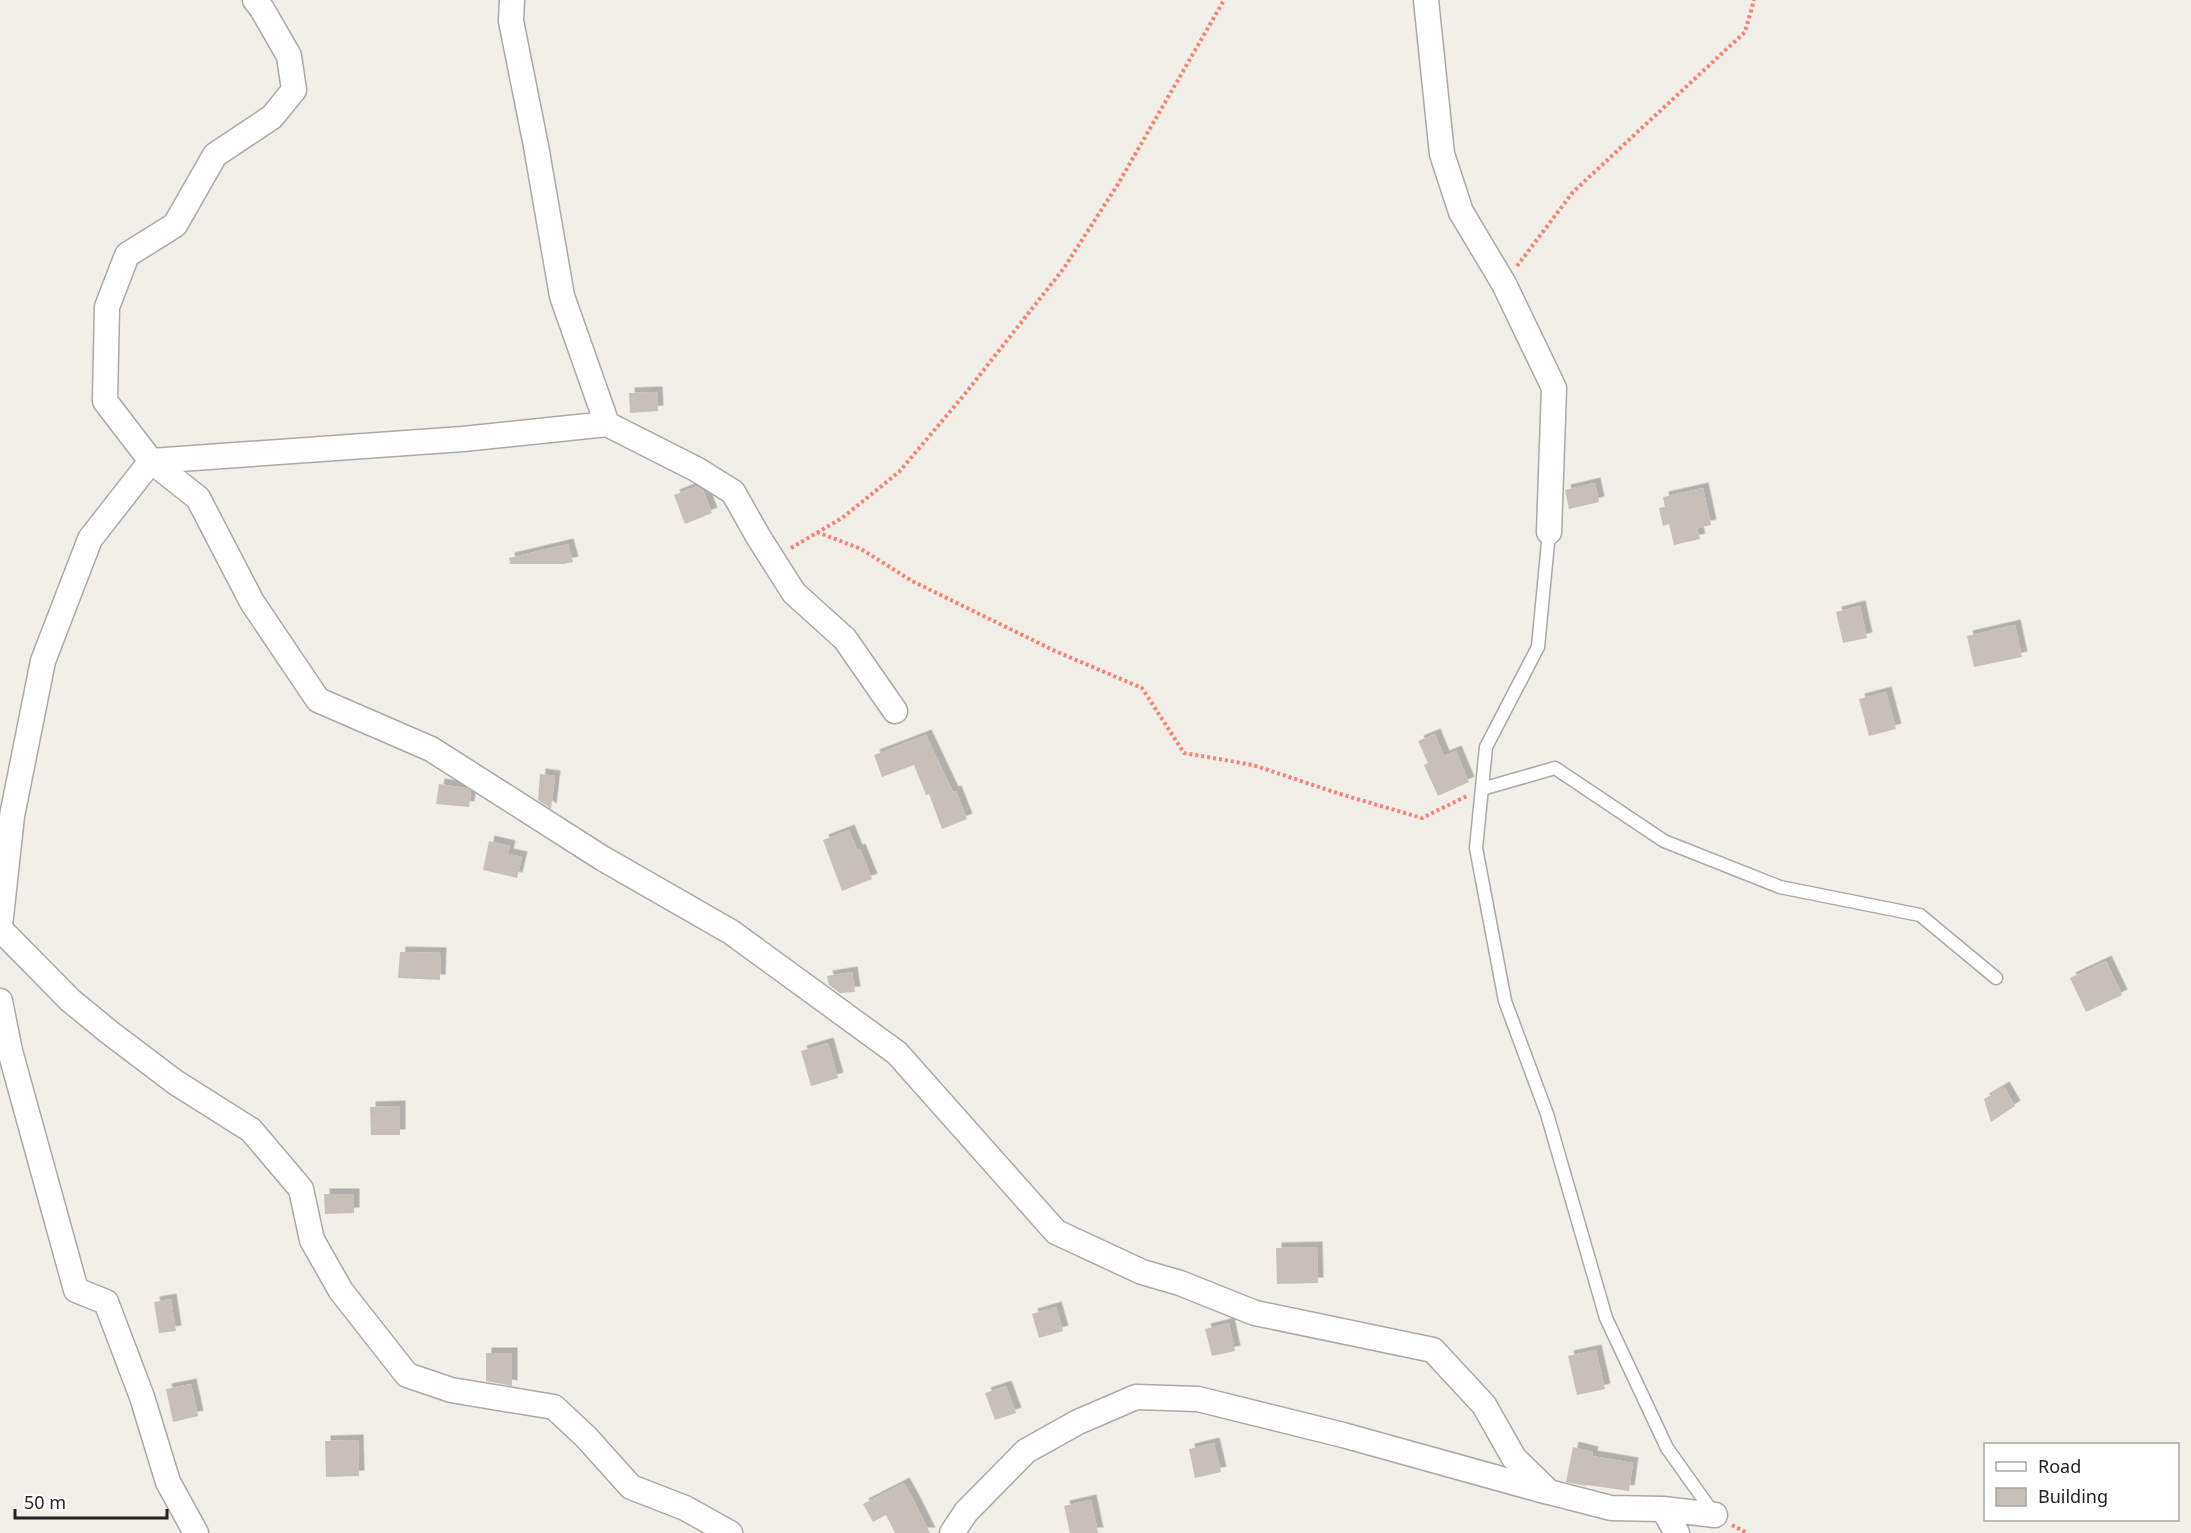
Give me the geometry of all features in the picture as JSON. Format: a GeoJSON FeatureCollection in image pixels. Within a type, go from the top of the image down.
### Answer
{"type":"FeatureCollection","features":[{"type":"Feature","properties":{"kind":"street"},"geometry":{"type":"LineString","coordinates":[[255,0],[289,56],[294,90],[272,117],[215,154],[175,225],[127,255],[107,308],[105,401],[151,461],[198,498],[252,602],[318,699],[431,749],[602,858],[731,932],[897,1053],[1056,1232],[1142,1272],[1180,1283],[1255,1313],[1433,1350],[1484,1405],[1514,1458],[1549,1492]]}},
{"type":"Feature","properties":{"kind":"street"},"geometry":{"type":"LineString","coordinates":[[512,0],[511,21],[562,296],[607,424]]}},
{"type":"Feature","properties":{"kind":"street"},"geometry":{"type":"LineString","coordinates":[[1426,0],[1442,153],[1461,212],[1504,284],[1554,388],[1549,532]]}},
{"type":"Feature","properties":{"kind":"street"},"geometry":{"type":"LineString","coordinates":[[730,1533],[685,1508],[631,1488],[586,1437],[554,1407],[451,1390],[407,1375],[341,1291],[312,1240],[302,1189],[252,1130],[175,1082],[109,1032],[70,1000],[0,927],[12,816],[43,661],[90,538],[151,461],[463,440],[607,424],[696,469],[733,492],[794,592],[845,639],[895,711]]}},
{"type":"Feature","properties":{"kind":"street"},"geometry":{"type":"LineString","coordinates":[[0,1001],[16,1073],[76,1290],[106,1302],[142,1397],[168,1482],[196,1533]]}},
{"type":"Feature","properties":{"kind":"street"},"geometry":{"type":"LineString","coordinates":[[952,1533],[966,1512],[1026,1451],[1077,1422],[1136,1397],[1198,1399],[1343,1435],[1611,1508],[1663,1509],[1715,1515]]}},
{"type":"Feature","properties":{"kind":"street"},"geometry":{"type":"LineString","coordinates":[[1663,1509],[1677,1533]]}},
{"type":"Feature","properties":{"kind":"lane"},"geometry":{"type":"LineString","coordinates":[[1549,532],[1538,647],[1486,747],[1476,848],[1504,1001],[1547,1114],[1606,1318],[1667,1448],[1715,1515]]}},
{"type":"Feature","properties":{"kind":"lane"},"geometry":{"type":"LineString","coordinates":[[1482,789],[1555,768],[1664,841],[1780,887],[1920,915],[1996,978]]}},
{"type":"Feature","properties":{"kind":"path"},"geometry":{"type":"LineString","coordinates":[[772,559],[842,518],[899,472],[964,395],[1064,268],[1118,184],[1224,0]]}},
{"type":"Feature","properties":{"kind":"path"},"geometry":{"type":"LineString","coordinates":[[1504,284],[1573,192],[1745,32],[1754,0]]}},
{"type":"Feature","properties":{"kind":"path"},"geometry":{"type":"LineString","coordinates":[[817,532],[861,549],[922,586],[1055,651],[1142,688],[1184,753],[1253,765],[1340,795],[1422,818],[1482,789]]}},
{"type":"Feature","properties":{"kind":"building"},"geometry":{"type":"Polygon","coordinates":[[[657,392],[658,411],[630,413],[629,393],[657,392]]]}},
{"type":"Feature","properties":{"kind":"building"},"geometry":{"type":"Polygon","coordinates":[[[1595,483],[1599,502],[1569,509],[1565,490],[1595,483]]]}},
{"type":"Feature","properties":{"kind":"building"},"geometry":{"type":"Polygon","coordinates":[[[697,486],[703,490],[712,513],[685,524],[674,495],[697,486]]]}},
{"type":"Feature","properties":{"kind":"building"},"geometry":{"type":"Polygon","coordinates":[[[1703,488],[1711,525],[1697,528],[1700,539],[1674,545],[1669,524],[1663,526],[1659,508],[1665,507],[1663,497],[1703,488]]]}},
{"type":"Feature","properties":{"kind":"building"},"geometry":{"type":"Polygon","coordinates":[[[568,544],[573,562],[510,564],[509,558],[568,544]]]}},
{"type":"Feature","properties":{"kind":"building"},"geometry":{"type":"Polygon","coordinates":[[[1860,606],[1867,638],[1843,643],[1836,612],[1860,606]]]}},
{"type":"Feature","properties":{"kind":"building"},"geometry":{"type":"Polygon","coordinates":[[[2015,625],[2022,657],[1974,667],[1967,636],[2015,625]]]}},
{"type":"Feature","properties":{"kind":"building"},"geometry":{"type":"Polygon","coordinates":[[[1886,692],[1896,729],[1869,736],[1859,699],[1886,692]]]}},
{"type":"Feature","properties":{"kind":"building"},"geometry":{"type":"Polygon","coordinates":[[[1435,734],[1444,756],[1456,751],[1469,782],[1438,796],[1424,765],[1428,763],[1418,741],[1435,734]]]}},
{"type":"Feature","properties":{"kind":"building"},"geometry":{"type":"Polygon","coordinates":[[[926,735],[953,792],[956,791],[967,819],[942,829],[929,794],[926,795],[914,765],[882,777],[874,755],[926,735]]]}},
{"type":"Feature","properties":{"kind":"building"},"geometry":{"type":"Polygon","coordinates":[[[540,774],[555,776],[551,809],[538,800],[540,774]]]}},
{"type":"Feature","properties":{"kind":"building"},"geometry":{"type":"Polygon","coordinates":[[[439,784],[466,788],[471,791],[469,807],[436,804],[439,784]]]}},
{"type":"Feature","properties":{"kind":"building"},"geometry":{"type":"Polygon","coordinates":[[[849,830],[857,850],[860,849],[872,879],[842,891],[823,840],[849,830]]]}},
{"type":"Feature","properties":{"kind":"building"},"geometry":{"type":"Polygon","coordinates":[[[489,841],[510,846],[508,854],[522,857],[517,878],[483,870],[489,841]]]}},
{"type":"Feature","properties":{"kind":"building"},"geometry":{"type":"Polygon","coordinates":[[[400,952],[441,953],[440,980],[398,978],[400,952]]]}},
{"type":"Feature","properties":{"kind":"building"},"geometry":{"type":"Polygon","coordinates":[[[2106,961],[2122,995],[2086,1012],[2070,978],[2106,961]]]}},
{"type":"Feature","properties":{"kind":"building"},"geometry":{"type":"Polygon","coordinates":[[[852,972],[855,992],[840,993],[829,985],[827,976],[852,972]]]}},
{"type":"Feature","properties":{"kind":"building"},"geometry":{"type":"Polygon","coordinates":[[[828,1043],[838,1078],[811,1086],[801,1051],[828,1043]]]}},
{"type":"Feature","properties":{"kind":"building"},"geometry":{"type":"Polygon","coordinates":[[[2004,1087],[2015,1106],[1991,1122],[1984,1099],[2004,1087]]]}},
{"type":"Feature","properties":{"kind":"building"},"geometry":{"type":"Polygon","coordinates":[[[400,1106],[400,1135],[371,1135],[370,1107],[400,1106]]]}},
{"type":"Feature","properties":{"kind":"building"},"geometry":{"type":"Polygon","coordinates":[[[324,1194],[354,1194],[354,1213],[325,1214],[324,1194]]]}},
{"type":"Feature","properties":{"kind":"building"},"geometry":{"type":"Polygon","coordinates":[[[1317,1247],[1318,1283],[1277,1284],[1276,1248],[1317,1247]]]}},
{"type":"Feature","properties":{"kind":"building"},"geometry":{"type":"Polygon","coordinates":[[[171,1299],[176,1331],[159,1333],[154,1302],[171,1299]]]}},
{"type":"Feature","properties":{"kind":"building"},"geometry":{"type":"Polygon","coordinates":[[[1056,1307],[1063,1331],[1039,1338],[1032,1314],[1056,1307]]]}},
{"type":"Feature","properties":{"kind":"building"},"geometry":{"type":"Polygon","coordinates":[[[1229,1323],[1235,1351],[1212,1356],[1205,1329],[1229,1323]]]}},
{"type":"Feature","properties":{"kind":"building"},"geometry":{"type":"Polygon","coordinates":[[[1596,1350],[1605,1389],[1577,1395],[1568,1356],[1596,1350]]]}},
{"type":"Feature","properties":{"kind":"building"},"geometry":{"type":"Polygon","coordinates":[[[486,1353],[512,1353],[512,1386],[486,1381],[486,1353]]]}},
{"type":"Feature","properties":{"kind":"building"},"geometry":{"type":"Polygon","coordinates":[[[191,1384],[198,1416],[173,1422],[166,1389],[191,1384]]]}},
{"type":"Feature","properties":{"kind":"building"},"geometry":{"type":"Polygon","coordinates":[[[1006,1386],[1016,1413],[995,1420],[985,1393],[1006,1386]]]}},
{"type":"Feature","properties":{"kind":"building"},"geometry":{"type":"Polygon","coordinates":[[[358,1440],[359,1476],[326,1477],[325,1441],[358,1440]]]}},
{"type":"Feature","properties":{"kind":"building"},"geometry":{"type":"Polygon","coordinates":[[[1214,1443],[1221,1472],[1195,1478],[1189,1449],[1214,1443]]]}},
{"type":"Feature","properties":{"kind":"building"},"geometry":{"type":"Polygon","coordinates":[[[1573,1447],[1593,1452],[1592,1456],[1633,1463],[1629,1491],[1566,1482],[1573,1447]]]}},
{"type":"Feature","properties":{"kind":"building"},"geometry":{"type":"Polygon","coordinates":[[[904,1483],[930,1533],[895,1533],[886,1515],[873,1522],[863,1504],[904,1483]]]}},
{"type":"Feature","properties":{"kind":"building"},"geometry":{"type":"Polygon","coordinates":[[[1091,1500],[1098,1533],[1070,1533],[1064,1506],[1091,1500]]]}}]}
